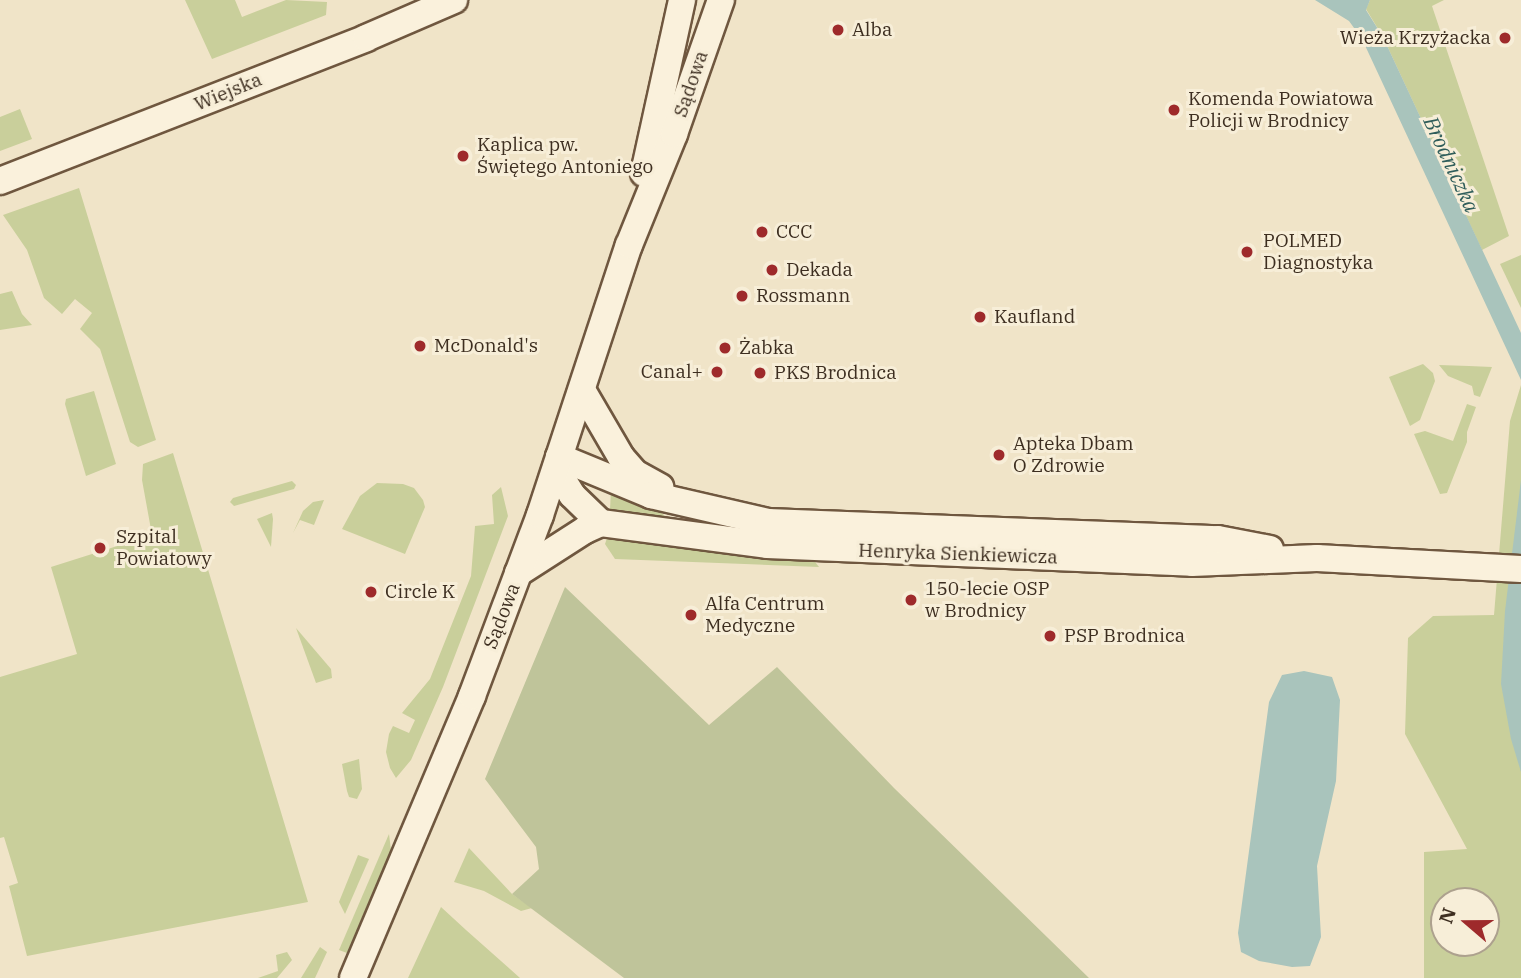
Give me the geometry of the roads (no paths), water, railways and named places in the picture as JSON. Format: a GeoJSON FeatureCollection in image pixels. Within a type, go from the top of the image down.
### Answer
{"type":"FeatureCollection","features":[{"type":"Feature","properties":{"kind":"main road","name":"Wiejska"},"geometry":{"type":"LineString","coordinates":[[0,181],[366,38],[454,0]]}},
{"type":"Feature","properties":{"kind":"main road","name":"Sądowa"},"geometry":{"type":"LineString","coordinates":[[629,245],[682,0]]}},
{"type":"Feature","properties":{"kind":"main road","name":"Sądowa"},"geometry":{"type":"LineString","coordinates":[[353,978],[428,806],[518,573],[629,245],[674,134],[720,0]]}},
{"type":"Feature","properties":{"kind":"main road","name":"Henryka Sienkiewicza"},"geometry":{"type":"LineString","coordinates":[[582,390],[609,440],[635,473],[699,506]]}},
{"type":"Feature","properties":{"kind":"main road","name":"Henryka Sienkiewicza"},"geometry":{"type":"LineString","coordinates":[[559,457],[651,495],[837,537]]}},
{"type":"Feature","properties":{"kind":"main road"},"geometry":{"type":"LineString","coordinates":[[518,573],[584,530],[601,523],[572,495],[561,471],[559,457]]}},
{"type":"Feature","properties":{"kind":"main road","name":"Henryka Sienkiewicza"},"geometry":{"type":"LineString","coordinates":[[601,523],[767,545],[837,537],[992,543],[1218,539],[1317,558],[1521,569]]}},
{"type":"Feature","properties":{"kind":"water"},"geometry":{"type":"Polygon","coordinates":[[[1315,0],[1370,0],[1366,10],[1383,37],[1521,333],[1521,380],[1362,39],[1349,21],[1315,0]]]}},
{"type":"Feature","properties":{"kind":"water"},"geometry":{"type":"Polygon","coordinates":[[[1521,480],[1521,772],[1511,739],[1501,684],[1505,611],[1521,480]]]}},
{"type":"Feature","properties":{"kind":"water"},"geometry":{"type":"Polygon","coordinates":[[[1304,671],[1332,677],[1340,700],[1336,781],[1317,866],[1321,937],[1310,966],[1292,967],[1259,961],[1241,952],[1238,933],[1269,702],[1282,675],[1304,671]]]}},
{"type":"Feature","properties":{"kind":"place","name":"Alba"},"geometry":{"type":"Point","coordinates":[838,30]}},
{"type":"Feature","properties":{"kind":"place","name":"Wieża Krzyżacka"},"geometry":{"type":"Point","coordinates":[1505,38]}},
{"type":"Feature","properties":{"kind":"place","name":"Komenda Powiatowa Policji w Brodnicy"},"geometry":{"type":"Point","coordinates":[1174,110]}},
{"type":"Feature","properties":{"kind":"place","name":"Kaplica pw. Świętego Antoniego"},"geometry":{"type":"Point","coordinates":[463,156]}},
{"type":"Feature","properties":{"kind":"place","name":"CCC"},"geometry":{"type":"Point","coordinates":[762,232]}},
{"type":"Feature","properties":{"kind":"place","name":"POLMED Diagnostyka"},"geometry":{"type":"Point","coordinates":[1247,252]}},
{"type":"Feature","properties":{"kind":"place","name":"Dekada"},"geometry":{"type":"Point","coordinates":[772,270]}},
{"type":"Feature","properties":{"kind":"place","name":"Rossmann"},"geometry":{"type":"Point","coordinates":[742,296]}},
{"type":"Feature","properties":{"kind":"place","name":"Kaufland"},"geometry":{"type":"Point","coordinates":[980,317]}},
{"type":"Feature","properties":{"kind":"place","name":"McDonald's"},"geometry":{"type":"Point","coordinates":[420,346]}},
{"type":"Feature","properties":{"kind":"place","name":"Żabka"},"geometry":{"type":"Point","coordinates":[725,348]}},
{"type":"Feature","properties":{"kind":"place","name":"Canal+"},"geometry":{"type":"Point","coordinates":[717,372]}},
{"type":"Feature","properties":{"kind":"place","name":"PKS Brodnica"},"geometry":{"type":"Point","coordinates":[760,373]}},
{"type":"Feature","properties":{"kind":"place","name":"Apteka Dbam O Zdrowie"},"geometry":{"type":"Point","coordinates":[999,455]}},
{"type":"Feature","properties":{"kind":"place","name":"Szpital Powiatowy"},"geometry":{"type":"Point","coordinates":[100,548]}},
{"type":"Feature","properties":{"kind":"place","name":"Circle K"},"geometry":{"type":"Point","coordinates":[371,592]}},
{"type":"Feature","properties":{"kind":"place","name":"150-lecie OSP w Brodnicy"},"geometry":{"type":"Point","coordinates":[911,600]}},
{"type":"Feature","properties":{"kind":"place","name":"Alfa Centrum Medyczne"},"geometry":{"type":"Point","coordinates":[691,615]}},
{"type":"Feature","properties":{"kind":"place","name":"PSP Brodnica"},"geometry":{"type":"Point","coordinates":[1050,636]}},
{"type":"Feature","properties":{"kind":"water label","name":"Brodniczka"},"geometry":{"type":"Point","coordinates":[1452,164]}}]}
